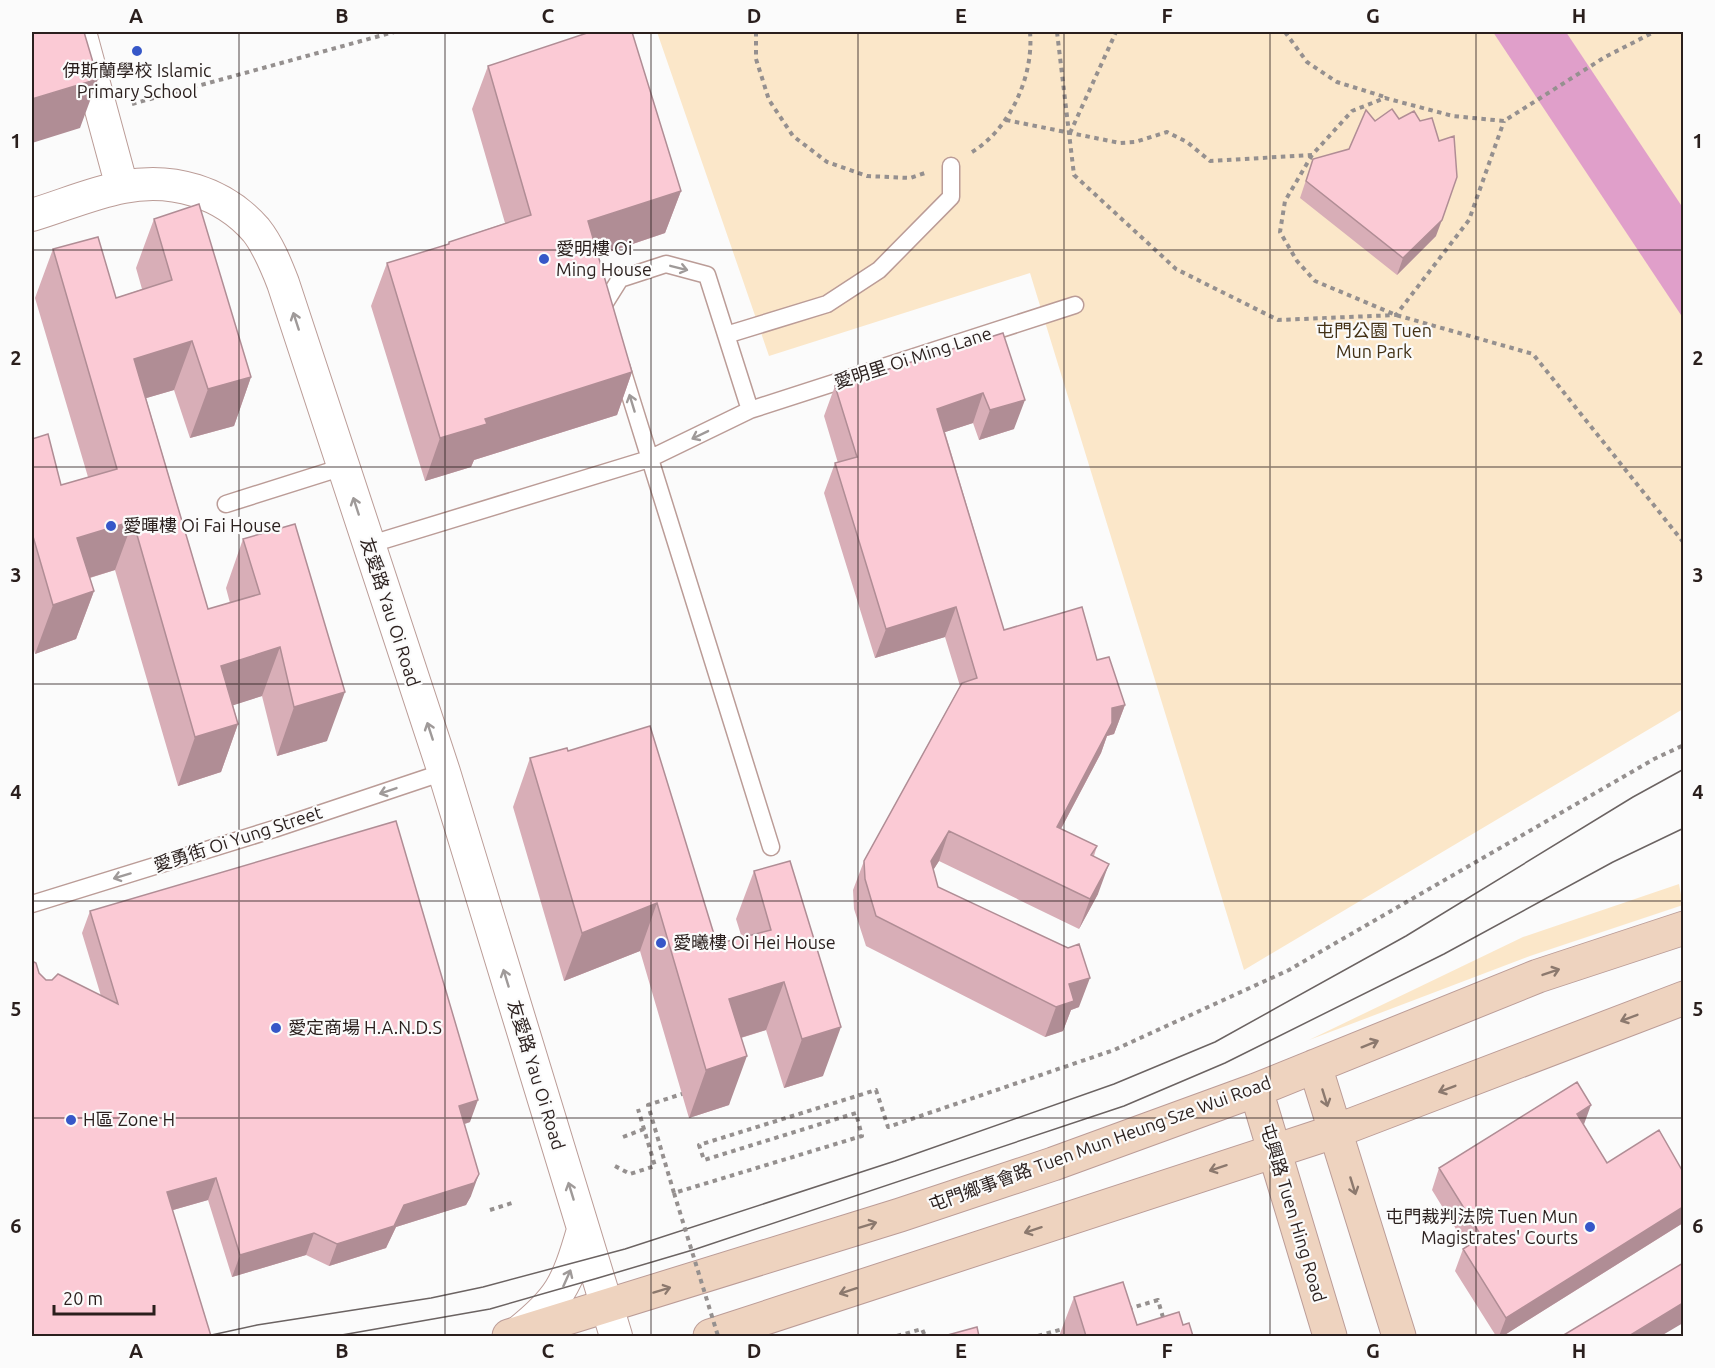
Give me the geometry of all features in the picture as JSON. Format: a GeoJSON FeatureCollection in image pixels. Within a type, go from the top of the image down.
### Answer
{"type":"FeatureCollection","features":[{"type":"Feature","properties":{"kind":"main road","name":"屯門鄉事會路 Tuen Mun Heung Sze Wui Road"},"geometry":{"type":"LineString","coordinates":[[511,1336],[611,1322],[900,1215],[1053,1164],[1256,1090],[1538,976],[1683,928]]}},
{"type":"Feature","properties":{"kind":"main road"},"geometry":{"type":"LineString","coordinates":[[710,1336],[1336,1131],[1683,998]]}},
{"type":"Feature","properties":{"kind":"main road"},"geometry":{"type":"LineString","coordinates":[[1315,1066],[1399,1336]]}},
{"type":"Feature","properties":{"kind":"main road","name":"屯興路 Tuen Hing Road"},"geometry":{"type":"LineString","coordinates":[[1256,1090],[1329,1336]]}},
{"type":"Feature","properties":{"kind":"street"},"geometry":{"type":"LineString","coordinates":[[80,32],[122,187]]}},
{"type":"Feature","properties":{"kind":"street","name":"友愛路 Yau Oi Road"},"geometry":{"type":"LineString","coordinates":[[32,215],[122,187],[153,183],[185,186],[222,201],[256,230],[272,255],[444,772],[611,1322]]}},
{"type":"Feature","properties":{"kind":"street"},"geometry":{"type":"LineString","coordinates":[[511,1336],[543,1312],[563,1288],[574,1263],[583,1230]]}},
{"type":"Feature","properties":{"kind":"lane"},"geometry":{"type":"LineString","coordinates":[[726,335],[827,304],[879,270],[951,197],[951,166]]}},
{"type":"Feature","properties":{"kind":"lane"},"geometry":{"type":"LineString","coordinates":[[609,328],[603,306],[620,279],[666,264],[707,275],[750,410]]}},
{"type":"Feature","properties":{"kind":"lane","name":"愛明里 Oi Ming Lane"},"geometry":{"type":"LineString","coordinates":[[368,545],[649,459],[750,410],[1075,305]]}},
{"type":"Feature","properties":{"kind":"lane"},"geometry":{"type":"LineString","coordinates":[[616,350],[771,847]]}},
{"type":"Feature","properties":{"kind":"lane"},"geometry":{"type":"LineString","coordinates":[[226,504],[343,467]]}},
{"type":"Feature","properties":{"kind":"lane","name":"愛勇街 Oi Yung Street"},"geometry":{"type":"LineString","coordinates":[[32,904],[274,829],[444,772]]}},
{"type":"Feature","properties":{"kind":"path"},"geometry":{"type":"LineString","coordinates":[[102,112],[394,32]]}},
{"type":"Feature","properties":{"kind":"path"},"geometry":{"type":"LineString","coordinates":[[756,32],[756,59],[769,100],[793,136],[827,162],[867,176],[910,178],[951,166],[982,147],[1006,120],[1025,79],[1030,32]]}},
{"type":"Feature","properties":{"kind":"path"},"geometry":{"type":"LineString","coordinates":[[1057,32],[1074,175],[1176,269],[1278,320],[1396,315]]}},
{"type":"Feature","properties":{"kind":"path"},"geometry":{"type":"LineString","coordinates":[[1069,133],[1116,32]]}},
{"type":"Feature","properties":{"kind":"path"},"geometry":{"type":"LineString","coordinates":[[1285,32],[1307,62],[1337,82],[1385,98],[1453,116],[1504,121]]}},
{"type":"Feature","properties":{"kind":"path"},"geometry":{"type":"LineString","coordinates":[[1396,315],[1468,220],[1504,121],[1605,57],[1654,32]]}},
{"type":"Feature","properties":{"kind":"path"},"geometry":{"type":"LineString","coordinates":[[1385,98],[1352,111],[1312,155],[1285,201],[1280,232],[1297,261],[1315,281],[1396,315],[1533,354],[1683,543]]}},
{"type":"Feature","properties":{"kind":"path"},"geometry":{"type":"LineString","coordinates":[[1006,120],[1120,142],[1135,142],[1167,132],[1187,142],[1209,161],[1312,155]]}},
{"type":"Feature","properties":{"kind":"path"},"geometry":{"type":"LineString","coordinates":[[675,1193],[862,1136],[856,1113],[704,1160],[699,1144],[876,1090],[888,1127],[1114,1050],[1289,970],[1654,759],[1683,745]]}},
{"type":"Feature","properties":{"kind":"path"},"geometry":{"type":"LineString","coordinates":[[686,1092],[648,1105],[718,1336]]}},
{"type":"Feature","properties":{"kind":"path"},"geometry":{"type":"LineString","coordinates":[[615,1166],[630,1174],[655,1166],[638,1109]]}},
{"type":"Feature","properties":{"kind":"path"},"geometry":{"type":"LineString","coordinates":[[623,1137],[644,1129]]}},
{"type":"Feature","properties":{"kind":"path"},"geometry":{"type":"LineString","coordinates":[[490,1210],[512,1203]]}},
{"type":"Feature","properties":{"kind":"path"},"geometry":{"type":"LineString","coordinates":[[1125,1310],[1158,1300],[1166,1328]]}},
{"type":"Feature","properties":{"kind":"path"},"geometry":{"type":"LineString","coordinates":[[1038,1336],[1071,1327]]}},
{"type":"Feature","properties":{"kind":"path"},"geometry":{"type":"LineString","coordinates":[[897,1336],[922,1329],[925,1336]]}},
{"type":"Feature","properties":{"kind":"green space","name":"屯門公園 Tuen Mun Park"},"geometry":{"type":"Polygon","coordinates":[[[657,32],[1683,32],[1683,709],[1244,970],[1030,273],[769,356],[657,32]]]}},
{"type":"Feature","properties":{"kind":"green space"},"geometry":{"type":"Polygon","coordinates":[[[1679,884],[1683,905],[1530,956],[1309,1040],[1523,937],[1679,884]]]}},
{"type":"Feature","properties":{"kind":"shaded area"},"geometry":{"type":"Polygon","coordinates":[[[1493,32],[1566,32],[1683,208],[1683,318],[1493,32]]]}},
{"type":"Feature","properties":{"kind":"building"},"geometry":{"type":"Polygon","coordinates":[[[32,32],[84,32],[98,79],[32,99],[32,32]]]}},
{"type":"Feature","properties":{"kind":"building"},"geometry":{"type":"Polygon","coordinates":[[[590,32],[632,32],[681,191],[588,221],[632,372],[485,419],[487,424],[440,438],[387,263],[531,215],[488,66],[590,32]]]}},
{"type":"Feature","properties":{"kind":"building"},"geometry":{"type":"Polygon","coordinates":[[[1392,109],[1399,119],[1414,111],[1420,121],[1432,118],[1439,141],[1454,136],[1457,177],[1442,220],[1403,258],[1306,181],[1313,159],[1349,149],[1366,110],[1375,121],[1392,109]]]}},
{"type":"Feature","properties":{"kind":"building"},"geometry":{"type":"Polygon","coordinates":[[[199,204],[251,377],[208,389],[192,341],[134,359],[208,609],[260,594],[243,539],[295,524],[345,692],[294,707],[280,647],[221,666],[238,724],[195,737],[133,521],[77,538],[94,591],[53,605],[32,533],[32,439],[48,434],[61,485],[117,469],[53,249],[98,237],[116,298],[172,280],[154,219],[199,204]]]}},
{"type":"Feature","properties":{"kind":"building"},"geometry":{"type":"Polygon","coordinates":[[[1003,333],[1025,400],[990,410],[983,393],[937,409],[1004,630],[1082,607],[1097,660],[1109,657],[1125,705],[1112,708],[1112,723],[1057,827],[1097,846],[1091,855],[1109,864],[1090,899],[949,831],[931,861],[938,887],[1068,948],[1079,944],[1090,978],[1069,984],[1074,1001],[1056,1007],[876,916],[865,879],[864,861],[962,683],[977,678],[956,607],[886,629],[835,463],[857,457],[835,386],[1003,333]]]}},
{"type":"Feature","properties":{"kind":"building"},"geometry":{"type":"Polygon","coordinates":[[[650,726],[717,944],[771,930],[754,871],[790,861],[841,1027],[802,1039],[784,982],[729,999],[747,1056],[706,1070],[657,903],[582,933],[530,758],[567,748],[568,751],[650,726]]]}},
{"type":"Feature","properties":{"kind":"building"},"geometry":{"type":"Polygon","coordinates":[[[396,821],[478,1100],[459,1106],[479,1174],[474,1183],[404,1205],[394,1226],[337,1244],[314,1233],[240,1255],[216,1178],[167,1192],[211,1336],[32,1336],[32,961],[36,963],[39,973],[46,980],[52,980],[58,974],[118,1004],[90,911],[396,821]]]}},
{"type":"Feature","properties":{"kind":"building"},"geometry":{"type":"Polygon","coordinates":[[[1577,1082],[1591,1105],[1577,1114],[1607,1163],[1659,1130],[1683,1172],[1683,1207],[1506,1318],[1463,1249],[1482,1237],[1439,1168],[1577,1082]]]}},
{"type":"Feature","properties":{"kind":"building"},"geometry":{"type":"Polygon","coordinates":[[[1683,1263],[1683,1303],[1629,1336],[1562,1336],[1683,1263]]]}},
{"type":"Feature","properties":{"kind":"building"},"geometry":{"type":"Polygon","coordinates":[[[1123,1282],[1137,1325],[1179,1312],[1183,1325],[1189,1323],[1193,1336],[1086,1336],[1074,1297],[1123,1282]]]}},
{"type":"Feature","properties":{"kind":"building"},"geometry":{"type":"Polygon","coordinates":[[[977,1327],[979,1336],[944,1336],[977,1327]]]}},
{"type":"Feature","properties":{"kind":"tram line"},"geometry":{"type":"LineString","coordinates":[[207,1336],[257,1325],[431,1298],[483,1287],[625,1249],[895,1161],[1114,1084],[1215,1042],[1406,936],[1633,797],[1684,769]]}},
{"type":"Feature","properties":{"kind":"tram line"},"geometry":{"type":"LineString","coordinates":[[336,1336],[490,1309],[598,1278],[696,1249],[1124,1106],[1225,1063],[1444,954],[1613,862],[1684,828]]}},
{"type":"Feature","properties":{"kind":"place","name":"伊斯蘭學校 Islamic Primary School"},"geometry":{"type":"Point","coordinates":[137,51]}},
{"type":"Feature","properties":{"kind":"place","name":"愛明樓 Oi Ming House"},"geometry":{"type":"Point","coordinates":[544,259]}},
{"type":"Feature","properties":{"kind":"place","name":"愛暉樓 Oi Fai House"},"geometry":{"type":"Point","coordinates":[111,526]}},
{"type":"Feature","properties":{"kind":"place","name":"愛曦樓 Oi Hei House"},"geometry":{"type":"Point","coordinates":[661,943]}},
{"type":"Feature","properties":{"kind":"place","name":"愛定商場 H.A.N.D.S"},"geometry":{"type":"Point","coordinates":[276,1028]}},
{"type":"Feature","properties":{"kind":"place","name":"H區 Zone H"},"geometry":{"type":"Point","coordinates":[71,1120]}},
{"type":"Feature","properties":{"kind":"place","name":"屯門裁判法院 Tuen Mun Magistrates' Courts"},"geometry":{"type":"Point","coordinates":[1590,1227]}}]}
